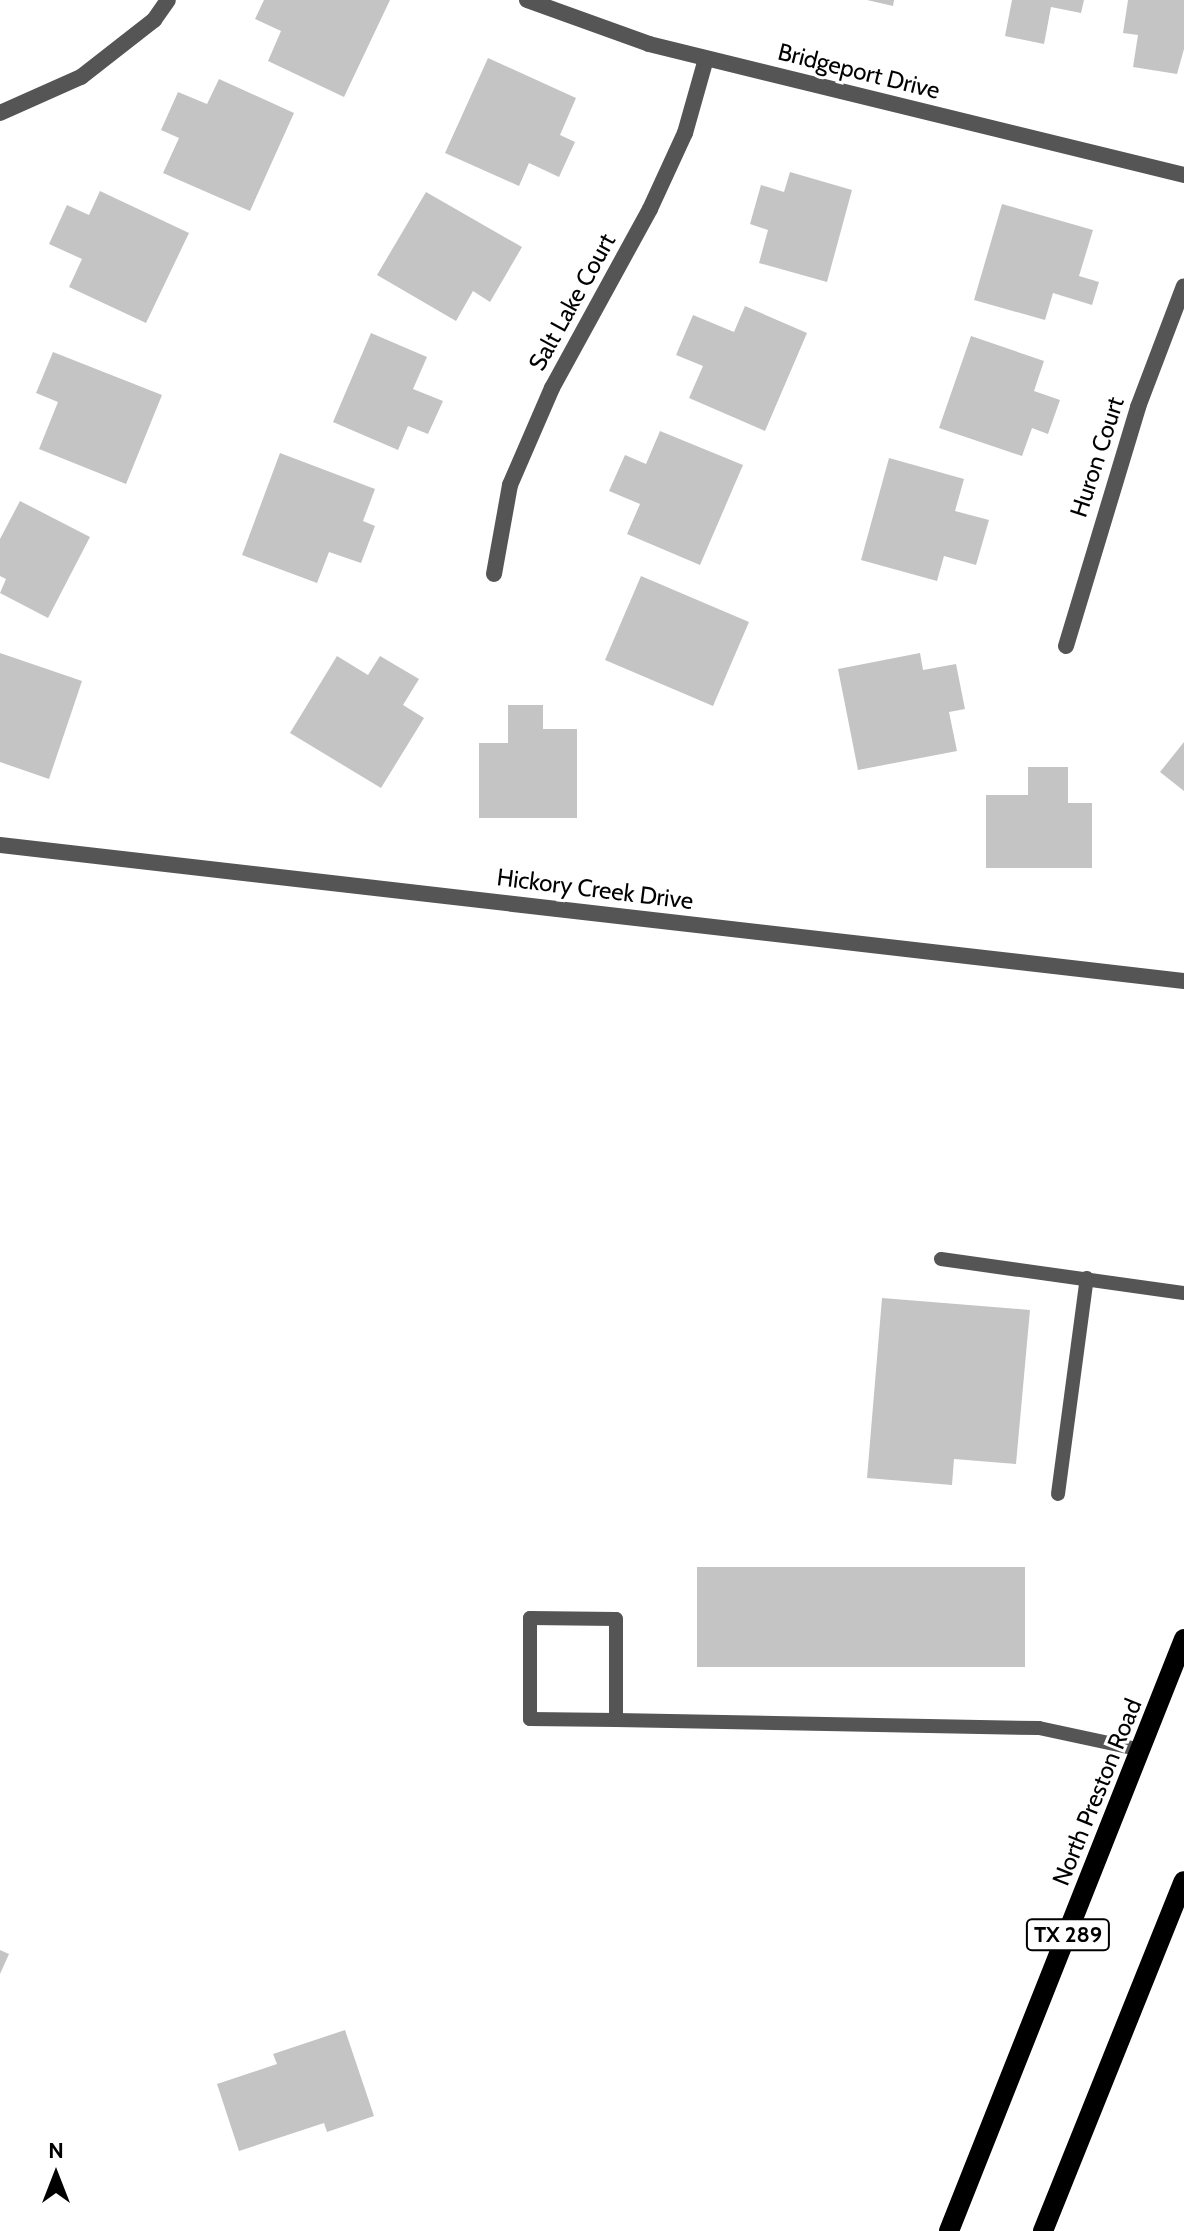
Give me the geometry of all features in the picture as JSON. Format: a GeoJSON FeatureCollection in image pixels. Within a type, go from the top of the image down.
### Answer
{"type":"FeatureCollection","features":[{"type":"Feature","properties":{"kind":"main road","name":"North Preston Road"},"geometry":{"type":"LineString","coordinates":[[949,2231],[1184,1639]]}},
{"type":"Feature","properties":{"kind":"main road"},"geometry":{"type":"LineString","coordinates":[[1043,2231],[1184,1881]]}},
{"type":"Feature","properties":{"kind":"street"},"geometry":{"type":"LineString","coordinates":[[0,113],[81,77],[154,20],[168,0]]}},
{"type":"Feature","properties":{"kind":"street","name":"Bridgeport Drive"},"geometry":{"type":"LineString","coordinates":[[527,0],[649,44],[1184,175]]}},
{"type":"Feature","properties":{"kind":"street","name":"Salt Lake Court"},"geometry":{"type":"LineString","coordinates":[[494,574],[510,485],[552,388],[650,209],[685,133],[706,59]]}},
{"type":"Feature","properties":{"kind":"street","name":"Huron Court"},"geometry":{"type":"LineString","coordinates":[[1066,646],[1138,407],[1184,286]]}},
{"type":"Feature","properties":{"kind":"street","name":"Hickory Creek Drive"},"geometry":{"type":"LineString","coordinates":[[0,845],[1184,981]]}},
{"type":"Feature","properties":{"kind":"lane"},"geometry":{"type":"LineString","coordinates":[[941,1259],[1184,1293]]}},
{"type":"Feature","properties":{"kind":"lane"},"geometry":{"type":"LineString","coordinates":[[1058,1494],[1087,1278]]}},
{"type":"Feature","properties":{"kind":"lane"},"geometry":{"type":"LineString","coordinates":[[616,1720],[616,1619],[530,1618],[530,1719],[1039,1728],[1142,1750]]}},
{"type":"Feature","properties":{"kind":"building"},"geometry":{"type":"Polygon","coordinates":[[[264,0],[390,0],[344,97],[268,61],[281,31],[255,19],[264,0]]]}},
{"type":"Feature","properties":{"kind":"building"},"geometry":{"type":"Polygon","coordinates":[[[867,0],[894,0],[893,6],[867,0]]]}},
{"type":"Feature","properties":{"kind":"building"},"geometry":{"type":"Polygon","coordinates":[[[1012,0],[1084,0],[1081,13],[1051,7],[1044,44],[1005,36],[1012,0]]]}},
{"type":"Feature","properties":{"kind":"building"},"geometry":{"type":"Polygon","coordinates":[[[1128,0],[1184,0],[1184,49],[1177,74],[1133,67],[1138,35],[1123,33],[1128,0]]]}},
{"type":"Feature","properties":{"kind":"building"},"geometry":{"type":"Polygon","coordinates":[[[488,58],[576,98],[560,135],[575,142],[559,177],[529,163],[519,186],[445,153],[488,58]]]}},
{"type":"Feature","properties":{"kind":"building"},"geometry":{"type":"Polygon","coordinates":[[[219,79],[294,113],[250,211],[163,173],[179,138],[161,130],[178,92],[207,104],[219,79]]]}},
{"type":"Feature","properties":{"kind":"building"},"geometry":{"type":"Polygon","coordinates":[[[790,172],[852,190],[827,282],[759,263],[768,230],[750,224],[761,185],[784,192],[790,172]]]}},
{"type":"Feature","properties":{"kind":"building"},"geometry":{"type":"Polygon","coordinates":[[[100,191],[189,233],[146,323],[69,287],[82,259],[49,244],[67,205],[89,215],[100,191]]]}},
{"type":"Feature","properties":{"kind":"building"},"geometry":{"type":"Polygon","coordinates":[[[426,192],[522,247],[490,302],[473,291],[456,321],[377,275],[426,192]]]}},
{"type":"Feature","properties":{"kind":"building"},"geometry":{"type":"Polygon","coordinates":[[[1002,204],[1093,230],[1079,276],[1099,282],[1092,305],[1053,293],[1045,320],[974,300],[1002,204]]]}},
{"type":"Feature","properties":{"kind":"building"},"geometry":{"type":"Polygon","coordinates":[[[745,306],[807,333],[765,431],[689,398],[703,366],[676,355],[693,315],[734,332],[745,306]]]}},
{"type":"Feature","properties":{"kind":"building"},"geometry":{"type":"Polygon","coordinates":[[[371,333],[427,357],[413,389],[443,401],[428,434],[408,426],[398,450],[333,422],[371,333]]]}},
{"type":"Feature","properties":{"kind":"building"},"geometry":{"type":"Polygon","coordinates":[[[971,336],[1044,361],[1034,391],[1060,400],[1048,434],[1032,428],[1022,456],[939,428],[971,336]]]}},
{"type":"Feature","properties":{"kind":"building"},"geometry":{"type":"Polygon","coordinates":[[[53,352],[162,395],[126,484],[39,449],[58,402],[36,393],[53,352]]]}},
{"type":"Feature","properties":{"kind":"building"},"geometry":{"type":"Polygon","coordinates":[[[660,431],[743,465],[700,565],[627,534],[640,504],[609,491],[625,455],[646,464],[660,431]]]}},
{"type":"Feature","properties":{"kind":"building"},"geometry":{"type":"Polygon","coordinates":[[[280,453],[375,489],[363,521],[375,526],[361,563],[329,552],[317,583],[242,555],[280,453]]]}},
{"type":"Feature","properties":{"kind":"building"},"geometry":{"type":"Polygon","coordinates":[[[889,458],[964,479],[955,511],[989,520],[976,565],[944,556],[937,581],[861,560],[889,458]]]}},
{"type":"Feature","properties":{"kind":"building"},"geometry":{"type":"Polygon","coordinates":[[[20,501],[90,537],[48,618],[0,593],[6,579],[0,576],[0,539],[20,501]]]}},
{"type":"Feature","properties":{"kind":"building"},"geometry":{"type":"Polygon","coordinates":[[[641,576],[749,622],[713,706],[605,660],[641,576]]]}},
{"type":"Feature","properties":{"kind":"building"},"geometry":{"type":"Polygon","coordinates":[[[0,653],[82,681],[49,779],[0,762],[0,653]]]}},
{"type":"Feature","properties":{"kind":"building"},"geometry":{"type":"Polygon","coordinates":[[[920,653],[923,670],[956,664],[965,709],[949,712],[957,751],[858,770],[838,669],[920,653]]]}},
{"type":"Feature","properties":{"kind":"building"},"geometry":{"type":"Polygon","coordinates":[[[337,656],[368,675],[380,656],[419,679],[403,705],[424,718],[381,788],[290,733],[337,656]]]}},
{"type":"Feature","properties":{"kind":"building"},"geometry":{"type":"Polygon","coordinates":[[[508,705],[543,705],[543,729],[577,729],[577,818],[479,818],[479,743],[508,743],[508,705]]]}},
{"type":"Feature","properties":{"kind":"building"},"geometry":{"type":"Polygon","coordinates":[[[1184,742],[1184,791],[1160,772],[1184,742]]]}},
{"type":"Feature","properties":{"kind":"building"},"geometry":{"type":"Polygon","coordinates":[[[1028,767],[1068,767],[1068,803],[1092,803],[1092,868],[986,868],[986,795],[1028,795],[1028,767]]]}},
{"type":"Feature","properties":{"kind":"building"},"geometry":{"type":"Polygon","coordinates":[[[882,1298],[1030,1310],[1016,1464],[954,1459],[952,1485],[867,1478],[882,1298]]]}},
{"type":"Feature","properties":{"kind":"building"},"geometry":{"type":"Polygon","coordinates":[[[697,1567],[1025,1567],[1025,1667],[697,1667],[697,1567]]]}},
{"type":"Feature","properties":{"kind":"building"},"geometry":{"type":"Polygon","coordinates":[[[0,1950],[9,1954],[0,1974],[0,1950]]]}},
{"type":"Feature","properties":{"kind":"building"},"geometry":{"type":"Polygon","coordinates":[[[345,2030],[374,2116],[327,2132],[324,2123],[239,2151],[217,2084],[277,2064],[273,2054],[345,2030]]]}}]}
